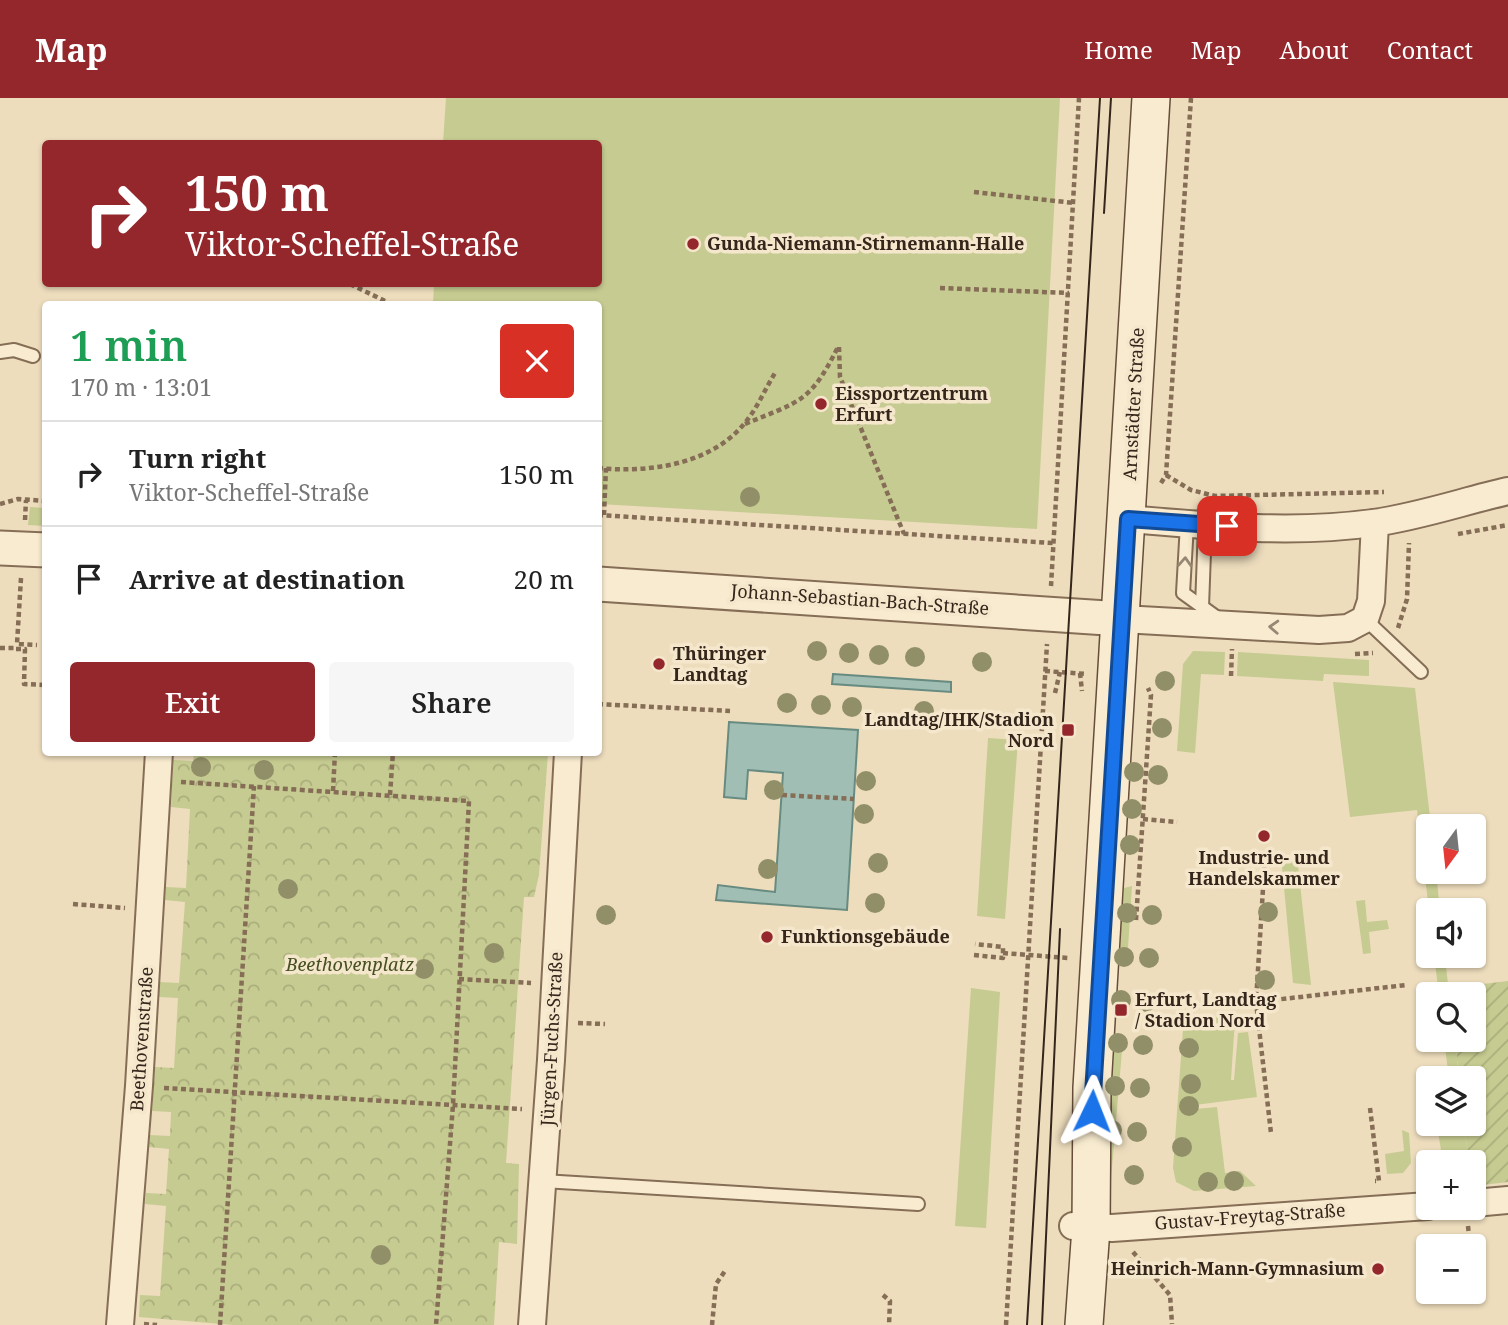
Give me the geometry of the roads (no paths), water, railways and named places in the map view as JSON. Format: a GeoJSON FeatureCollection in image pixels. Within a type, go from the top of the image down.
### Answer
{"type":"FeatureCollection","features":[{"type":"Feature","properties":{"kind":"main road","name":"Arnstädter Straße"},"geometry":{"type":"LineString","coordinates":[[1084,1325],[1082,1227],[1122,619],[1140,520],[1152,98]]}},
{"type":"Feature","properties":{"kind":"main road","name":"Arnstädter Straße"},"geometry":{"type":"LineString","coordinates":[[1060,1325],[1082,1227]]}},
{"type":"Feature","properties":{"kind":"street"},"geometry":{"type":"LineString","coordinates":[[1140,520],[1196,525],[1324,527],[1375,523],[1508,491]]}},
{"type":"Feature","properties":{"kind":"street"},"geometry":{"type":"LineString","coordinates":[[1122,619],[1319,630],[1348,628],[1365,620],[1371,601],[1375,523]]}},
{"type":"Feature","properties":{"kind":"street"},"geometry":{"type":"LineString","coordinates":[[0,548],[42,550]]}},
{"type":"Feature","properties":{"kind":"street","name":"Johann-Sebastian-Bach-Straße"},"geometry":{"type":"LineString","coordinates":[[602,584],[1122,619]]}},
{"type":"Feature","properties":{"kind":"street","name":"Beethovenstraße"},"geometry":{"type":"LineString","coordinates":[[120,1325],[139,1086],[159,756]]}},
{"type":"Feature","properties":{"kind":"street","name":"Jürgen-Fuchs-Straße"},"geometry":{"type":"LineString","coordinates":[[532,1325],[568,756]]}},
{"type":"Feature","properties":{"kind":"street"},"geometry":{"type":"LineString","coordinates":[[1486,1202],[1508,1200]]}},
{"type":"Feature","properties":{"kind":"street","name":"Gustav-Freytag-Straße"},"geometry":{"type":"LineString","coordinates":[[1082,1227],[1416,1207]]}},
{"type":"Feature","properties":{"kind":"lane"},"geometry":{"type":"LineString","coordinates":[[0,352],[14,349],[33,356]]}},
{"type":"Feature","properties":{"kind":"lane"},"geometry":{"type":"LineString","coordinates":[[1196,525],[1202,607]]}},
{"type":"Feature","properties":{"kind":"lane"},"geometry":{"type":"LineString","coordinates":[[1196,525],[1183,593],[1228,625]]}},
{"type":"Feature","properties":{"kind":"lane"},"geometry":{"type":"LineString","coordinates":[[1365,620],[1421,672]]}},
{"type":"Feature","properties":{"kind":"lane"},"geometry":{"type":"LineString","coordinates":[[543,1181],[918,1204]]}},
{"type":"Feature","properties":{"kind":"water"},"geometry":{"type":"Polygon","coordinates":[[[833,674],[951,682],[951,692],[832,684],[833,674]]]}},
{"type":"Feature","properties":{"kind":"water"},"geometry":{"type":"Polygon","coordinates":[[[729,722],[858,730],[847,910],[716,900],[718,885],[775,892],[783,773],[748,770],[746,799],[724,797],[729,722]]]}},
{"type":"Feature","properties":{"kind":"tram line"},"geometry":{"type":"LineString","coordinates":[[1027,1325],[1100,98]]}},
{"type":"Feature","properties":{"kind":"tram line"},"geometry":{"type":"LineString","coordinates":[[1104,213],[1111,98]]}},
{"type":"Feature","properties":{"kind":"tram line"},"geometry":{"type":"LineString","coordinates":[[1042,1325],[1060,929]]}},
{"type":"Feature","properties":{"kind":"place","name":"Gunda-Niemann-Stirnemann-Halle"},"geometry":{"type":"Point","coordinates":[693,244]}},
{"type":"Feature","properties":{"kind":"place","name":"Eissportzentrum Erfurt"},"geometry":{"type":"Point","coordinates":[821,404]}},
{"type":"Feature","properties":{"kind":"place","name":"Thüringer Landtag"},"geometry":{"type":"Point","coordinates":[659,664]}},
{"type":"Feature","properties":{"kind":"place","name":"Landtag/IHK/Stadion Nord"},"geometry":{"type":"Point","coordinates":[1068,730]}},
{"type":"Feature","properties":{"kind":"place","name":"Industrie- und Handelskammer"},"geometry":{"type":"Point","coordinates":[1264,836]}},
{"type":"Feature","properties":{"kind":"place","name":"Funktionsgebäude"},"geometry":{"type":"Point","coordinates":[767,937]}},
{"type":"Feature","properties":{"kind":"place","name":"Erfurt, Landtag / Stadion Nord"},"geometry":{"type":"Point","coordinates":[1121,1010]}},
{"type":"Feature","properties":{"kind":"place","name":"Heinrich-Mann-Gymnasium"},"geometry":{"type":"Point","coordinates":[1378,1269]}},
{"type":"Feature","properties":{"kind":"park label","name":"Beethovenplatz"},"geometry":{"type":"Point","coordinates":[350,965]}}]}
